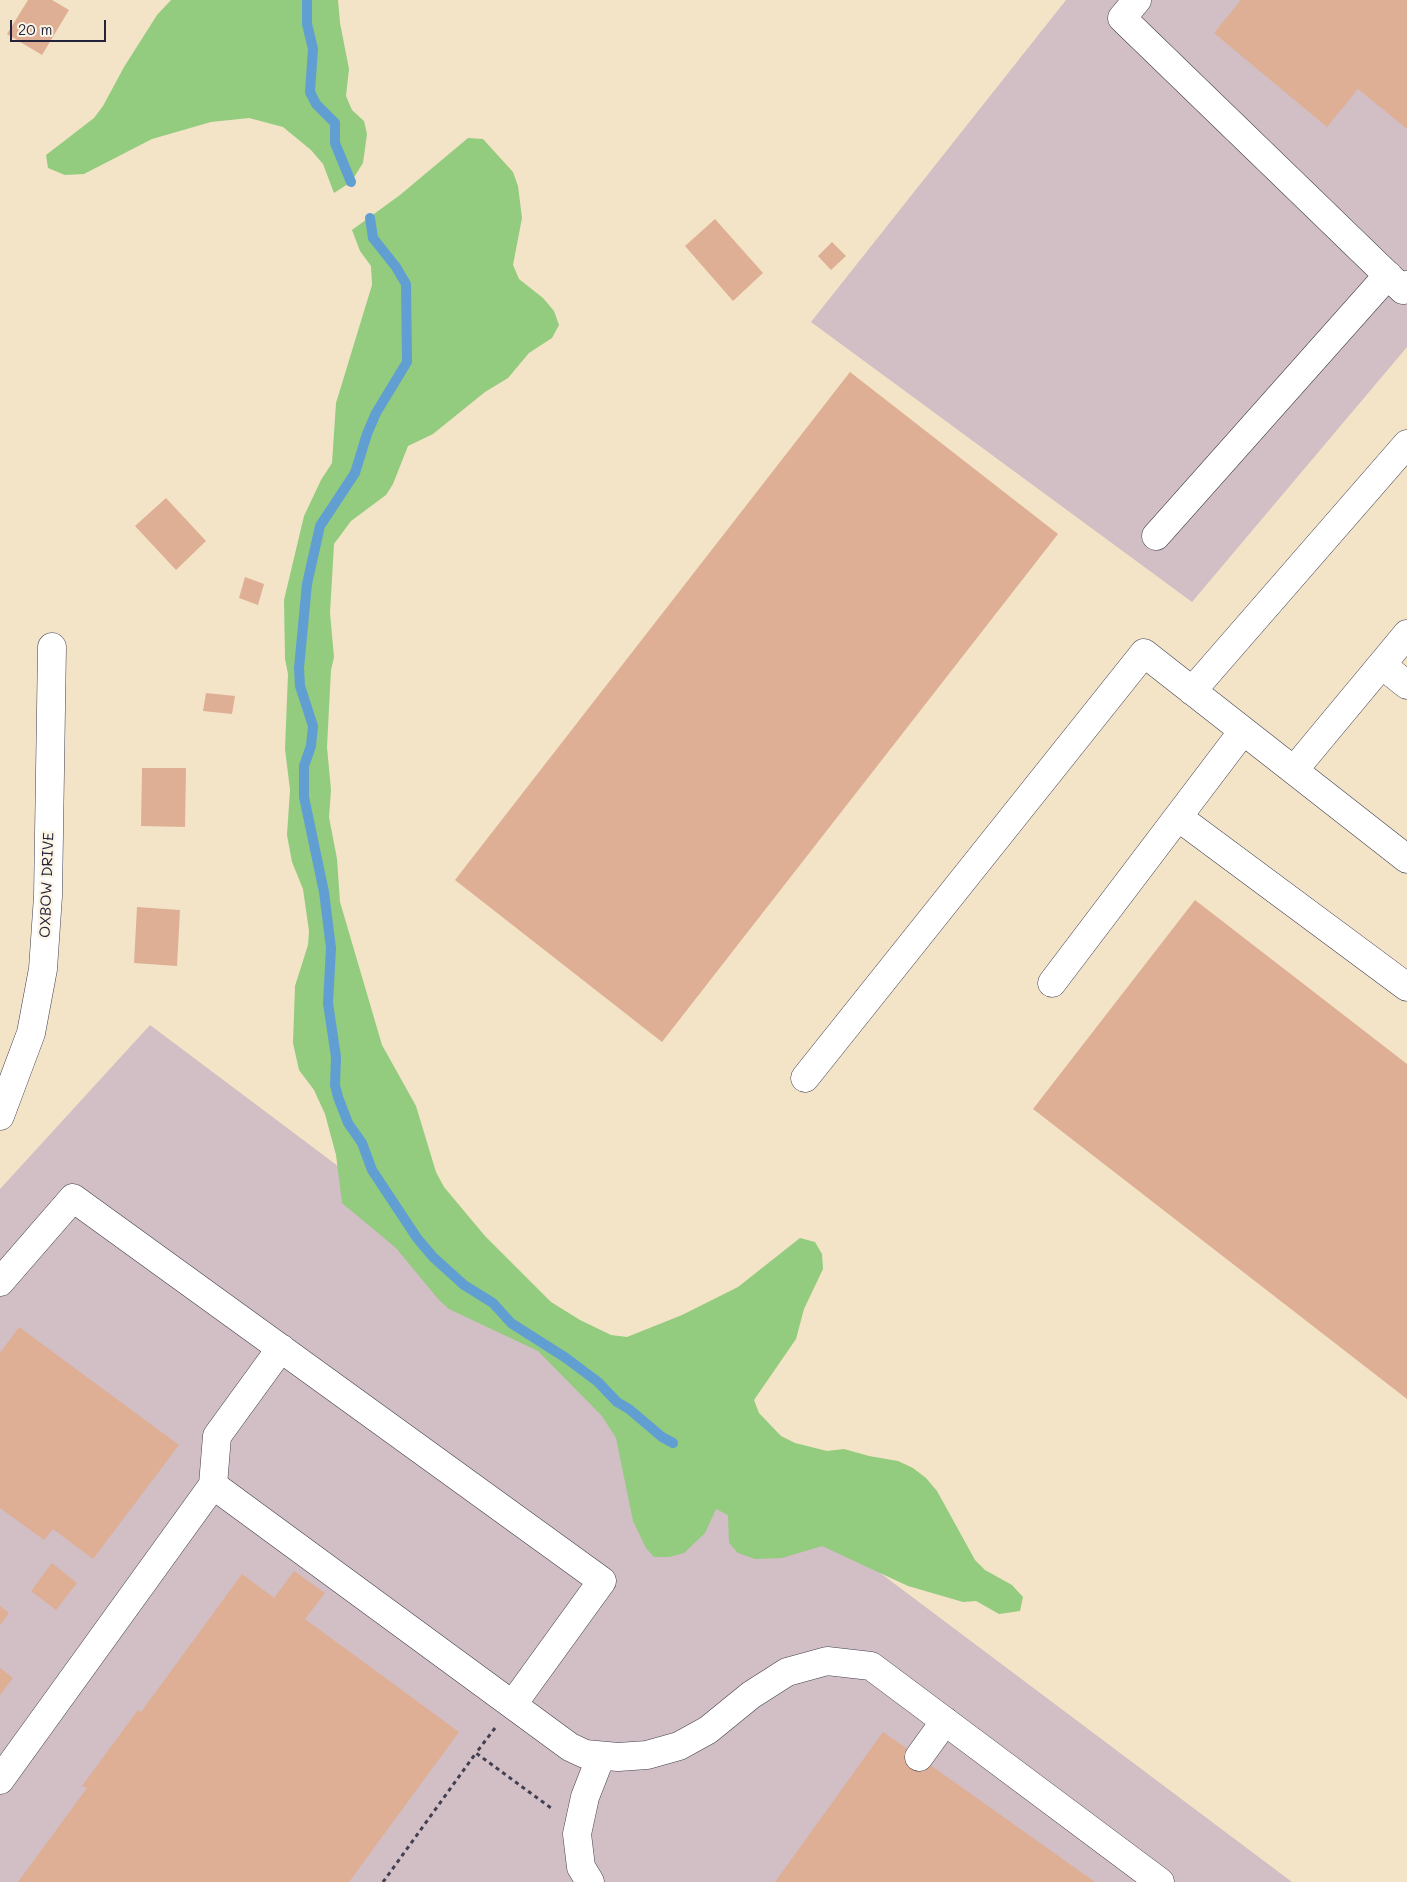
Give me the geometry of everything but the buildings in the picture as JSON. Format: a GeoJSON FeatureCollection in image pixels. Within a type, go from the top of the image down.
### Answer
{"type":"FeatureCollection","features":[{"type":"Feature","properties":{"kind":"street"},"geometry":{"type":"LineString","coordinates":[[1137,0],[1122,18],[1398,280],[1156,536]]}},
{"type":"Feature","properties":{"kind":"street"},"geometry":{"type":"LineString","coordinates":[[1192,691],[1407,444]]}},
{"type":"Feature","properties":{"kind":"street"},"geometry":{"type":"LineString","coordinates":[[1294,770],[1407,634]]}},
{"type":"Feature","properties":{"kind":"street","name":"OXBOW DRIVE"},"geometry":{"type":"LineString","coordinates":[[0,1116],[31,1033],[43,969],[48,896],[52,647]]}},
{"type":"Feature","properties":{"kind":"street"},"geometry":{"type":"LineString","coordinates":[[805,1078],[1144,653],[1407,860]]}},
{"type":"Feature","properties":{"kind":"street"},"geometry":{"type":"LineString","coordinates":[[1382,665],[1407,685]]}},
{"type":"Feature","properties":{"kind":"street"},"geometry":{"type":"LineString","coordinates":[[1052,983],[1244,731]]}},
{"type":"Feature","properties":{"kind":"street"},"geometry":{"type":"LineString","coordinates":[[1178,817],[1407,987]]}},
{"type":"Feature","properties":{"kind":"street"},"geometry":{"type":"LineString","coordinates":[[0,1282],[73,1198],[602,1581],[513,1704]]}},
{"type":"Feature","properties":{"kind":"street"},"geometry":{"type":"LineString","coordinates":[[0,1780],[213,1485],[217,1436],[281,1348]]}},
{"type":"Feature","properties":{"kind":"street"},"geometry":{"type":"LineString","coordinates":[[213,1485],[570,1747],[586,1754],[601,1756],[647,1755],[679,1746],[708,1730],[751,1694],[787,1672],[827,1661],[871,1666],[1160,1882]]}},
{"type":"Feature","properties":{"kind":"street"},"geometry":{"type":"LineString","coordinates":[[919,1757],[944,1722]]}},
{"type":"Feature","properties":{"kind":"street"},"geometry":{"type":"LineString","coordinates":[[590,1882],[581,1867],[577,1834],[585,1798],[601,1756]]}},
{"type":"Feature","properties":{"kind":"path"},"geometry":{"type":"LineString","coordinates":[[382,1882],[513,1704]]}},
{"type":"Feature","properties":{"kind":"path"},"geometry":{"type":"LineString","coordinates":[[476,1753],[556,1812],[579,1819]]}},
{"type":"Feature","properties":{"kind":"shaded area"},"geometry":{"type":"Polygon","coordinates":[[[1066,0],[1407,0],[1407,347],[1192,602],[811,322],[1066,0]]]}},
{"type":"Feature","properties":{"kind":"shaded area"},"geometry":{"type":"Polygon","coordinates":[[[150,1025],[1292,1882],[0,1882],[0,1189],[150,1025]]]}},
{"type":"Feature","properties":{"kind":"green space"},"geometry":{"type":"Polygon","coordinates":[[[171,0],[338,0],[340,23],[349,69],[346,96],[352,110],[364,121],[367,134],[363,163],[351,182],[334,193],[323,164],[311,150],[283,127],[249,118],[211,122],[152,139],[84,174],[65,175],[48,168],[46,155],[94,118],[157,15],[171,0]]]}},
{"type":"Feature","properties":{"kind":"green space"},"geometry":{"type":"Polygon","coordinates":[[[468,138],[483,139],[513,172],[518,186],[522,218],[513,265],[519,279],[543,298],[554,311],[559,325],[552,338],[529,353],[508,378],[485,392],[433,434],[408,446],[393,484],[386,495],[351,521],[334,544],[330,613],[334,657],[331,670],[327,747],[331,790],[329,817],[337,859],[340,902],[382,1045],[416,1106],[436,1172],[444,1187],[485,1236],[551,1302],[580,1320],[611,1335],[627,1337],[682,1315],[738,1287],[800,1238],[815,1242],[822,1254],[823,1269],[804,1309],[796,1339],[754,1400],[759,1413],[781,1436],[795,1443],[827,1451],[844,1449],[898,1461],[913,1468],[926,1478],[937,1491],[975,1560],[985,1570],[1012,1585],[1023,1597],[1020,1611],[999,1614],[976,1601],[963,1602],[908,1586],[822,1546],[782,1558],[755,1559],[738,1553],[729,1543],[728,1515],[716,1509],[705,1533],[684,1553],[669,1557],[654,1557],[646,1548],[633,1521],[616,1438],[602,1416],[538,1351],[449,1309],[439,1300],[396,1248],[342,1203],[336,1155],[325,1114],[314,1090],[299,1070],[293,1043],[295,986],[308,945],[309,931],[303,889],[292,862],[287,835],[290,790],[285,749],[288,674],[285,659],[284,600],[304,516],[321,480],[332,463],[336,403],[372,285],[371,266],[360,251],[352,230],[400,195],[468,138]]]}},
{"type":"Feature","properties":{"kind":"waterway"},"geometry":{"type":"LineString","coordinates":[[307,0],[307,24],[313,49],[310,92],[316,104],[335,123],[335,143],[351,182]]}},
{"type":"Feature","properties":{"kind":"waterway"},"geometry":{"type":"LineString","coordinates":[[370,218],[373,238],[396,267],[406,284],[407,362],[376,413],[367,434],[355,473],[320,526],[307,584],[299,668],[300,686],[313,726],[311,746],[304,766],[304,797],[324,892],[331,948],[328,1003],[336,1057],[335,1085],[348,1123],[362,1143],[372,1170],[417,1238],[433,1257],[464,1285],[493,1303],[511,1323],[566,1358],[598,1382],[617,1402],[629,1409],[662,1437],[673,1443]]}}]}
